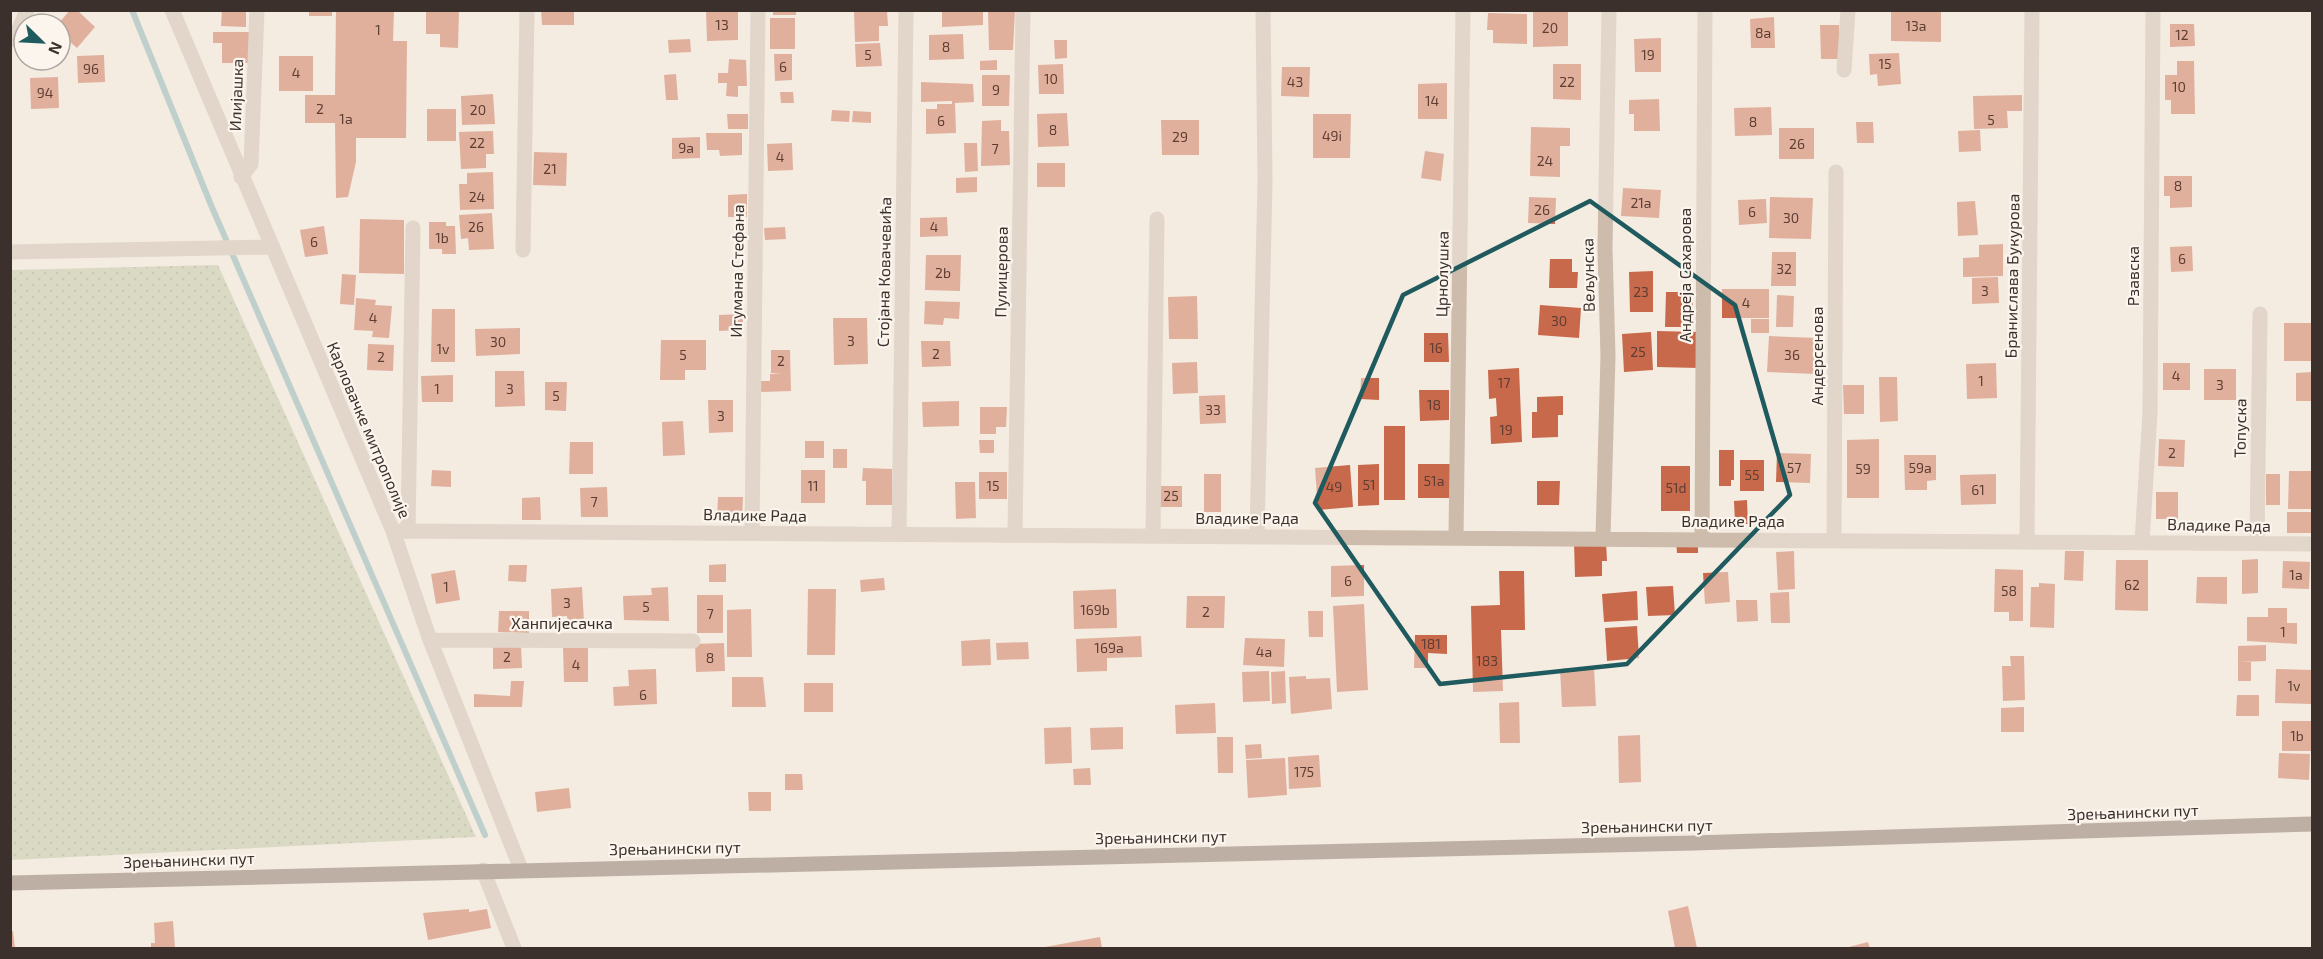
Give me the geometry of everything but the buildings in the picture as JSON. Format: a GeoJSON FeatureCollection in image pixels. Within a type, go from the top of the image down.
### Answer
{"type":"FeatureCollection","features":[{"type":"Feature","properties":{"kind":"main road","name":"Зрењанински пут"},"geometry":{"type":"LineString","coordinates":[[10,883],[521,869],[1623,845],[2313,824]]}},
{"type":"Feature","properties":{"kind":"street"},"geometry":{"type":"LineString","coordinates":[[10,40],[16,34],[27,10]]}},
{"type":"Feature","properties":{"kind":"street","name":"Карловачке митрополије"},"geometry":{"type":"LineString","coordinates":[[172,10],[241,177],[400,531],[430,640],[521,869]]}},
{"type":"Feature","properties":{"kind":"street","name":"Илијашка"},"geometry":{"type":"LineString","coordinates":[[241,177],[251,164],[257,10]]}},
{"type":"Feature","properties":{"kind":"street"},"geometry":{"type":"LineString","coordinates":[[523,250],[527,10]]}},
{"type":"Feature","properties":{"kind":"street","name":"Игумана Стефана"},"geometry":{"type":"LineString","coordinates":[[752,533],[758,10]]}},
{"type":"Feature","properties":{"kind":"street","name":"Стојана Ковачевића"},"geometry":{"type":"LineString","coordinates":[[899,534],[906,10]]}},
{"type":"Feature","properties":{"kind":"street","name":"Пулицерова"},"geometry":{"type":"LineString","coordinates":[[1015,535],[1023,10]]}},
{"type":"Feature","properties":{"kind":"street"},"geometry":{"type":"LineString","coordinates":[[1257,536],[1265,182],[1263,10]]}},
{"type":"Feature","properties":{"kind":"street","name":"Црнолушка"},"geometry":{"type":"LineString","coordinates":[[1456,537],[1463,10]]}},
{"type":"Feature","properties":{"kind":"street","name":"Вељунска"},"geometry":{"type":"LineString","coordinates":[[1603,538],[1608,356],[1605,248],[1609,10]]}},
{"type":"Feature","properties":{"kind":"street","name":"Андреја Сахарова"},"geometry":{"type":"LineString","coordinates":[[1702,539],[1705,10]]}},
{"type":"Feature","properties":{"kind":"street"},"geometry":{"type":"LineString","coordinates":[[1844,70],[1848,10]]}},
{"type":"Feature","properties":{"kind":"street","name":"Бранислава Букурова"},"geometry":{"type":"LineString","coordinates":[[2027,541],[2032,10]]}},
{"type":"Feature","properties":{"kind":"street","name":"Рзавска"},"geometry":{"type":"LineString","coordinates":[[2142,542],[2150,413],[2153,10]]}},
{"type":"Feature","properties":{"kind":"street","name":"Андерсенова"},"geometry":{"type":"LineString","coordinates":[[1834,540],[1836,172]]}},
{"type":"Feature","properties":{"kind":"street"},"geometry":{"type":"LineString","coordinates":[[1153,536],[1157,219]]}},
{"type":"Feature","properties":{"kind":"street"},"geometry":{"type":"LineString","coordinates":[[400,531],[413,228]]}},
{"type":"Feature","properties":{"kind":"street"},"geometry":{"type":"LineString","coordinates":[[10,252],[272,247]]}},
{"type":"Feature","properties":{"kind":"street","name":"Топуска"},"geometry":{"type":"LineString","coordinates":[[2257,543],[2259,314]]}},
{"type":"Feature","properties":{"kind":"street","name":"Владике Рада"},"geometry":{"type":"LineString","coordinates":[[400,531],[2313,544]]}},
{"type":"Feature","properties":{"kind":"street","name":"Ханпијесачка"},"geometry":{"type":"LineString","coordinates":[[430,640],[693,641]]}},
{"type":"Feature","properties":{"kind":"street"},"geometry":{"type":"LineString","coordinates":[[483,870],[514,948]]}},
{"type":"Feature","properties":{"kind":"highlighted area"},"geometry":{"type":"Polygon","coordinates":[[[1590,201],[1735,305],[1790,495],[1627,664],[1440,684],[1315,503],[1403,295],[1590,201]]]}},
{"type":"Feature","properties":{"kind":"green space"},"geometry":{"type":"Polygon","coordinates":[[[218,265],[476,837],[11,860],[11,270],[218,265]]]}},
{"type":"Feature","properties":{"kind":"waterway"},"geometry":{"type":"LineString","coordinates":[[132,10],[211,205],[485,835]]}}]}
